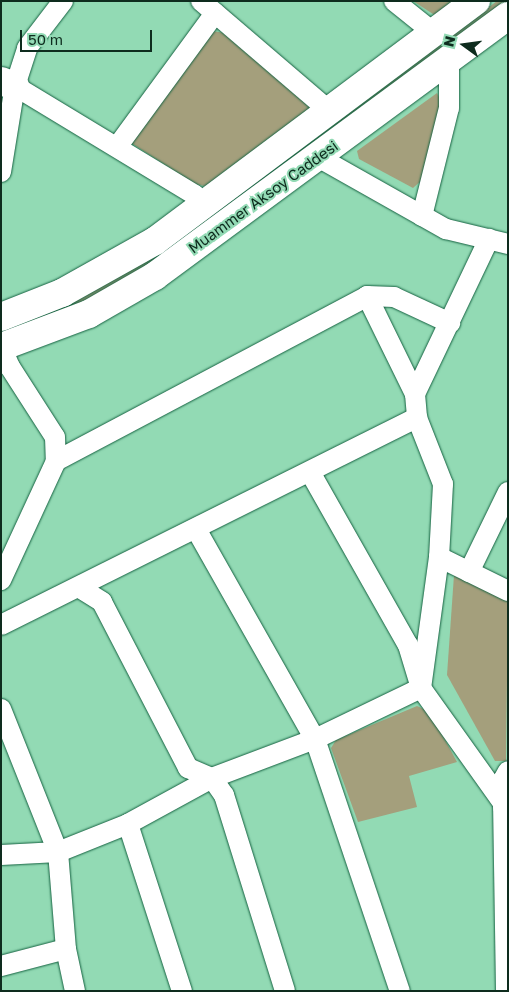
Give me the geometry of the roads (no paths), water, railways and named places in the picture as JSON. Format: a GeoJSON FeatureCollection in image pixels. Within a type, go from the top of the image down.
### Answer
{"type":"FeatureCollection","features":[{"type":"Feature","properties":{"kind":"main road"},"geometry":{"type":"LineString","coordinates":[[1,317],[111,268],[200,207],[476,1]]}},
{"type":"Feature","properties":{"kind":"main road","name":"Muammer Aksoy Caddesi"},"geometry":{"type":"LineString","coordinates":[[2,347],[53,330],[118,299],[318,157],[508,16]]}},
{"type":"Feature","properties":{"kind":"street"},"geometry":{"type":"LineString","coordinates":[[1,172],[8,84],[27,48],[63,1]]}},
{"type":"Feature","properties":{"kind":"street"},"geometry":{"type":"LineString","coordinates":[[394,1],[434,34]]}},
{"type":"Feature","properties":{"kind":"street"},"geometry":{"type":"LineString","coordinates":[[117,147],[208,7],[328,110]]}},
{"type":"Feature","properties":{"kind":"street"},"geometry":{"type":"LineString","coordinates":[[422,216],[449,108],[449,61]]}},
{"type":"Feature","properties":{"kind":"street"},"geometry":{"type":"LineString","coordinates":[[8,84],[195,195],[200,207]]}},
{"type":"Feature","properties":{"kind":"street"},"geometry":{"type":"LineString","coordinates":[[318,157],[446,229],[499,241],[450,322],[416,394]]}},
{"type":"Feature","properties":{"kind":"street"},"geometry":{"type":"LineString","coordinates":[[56,461],[367,296],[394,297],[450,322]]}},
{"type":"Feature","properties":{"kind":"street"},"geometry":{"type":"LineString","coordinates":[[367,296],[416,394],[417,418],[443,484],[439,557],[421,688]]}},
{"type":"Feature","properties":{"kind":"street"},"geometry":{"type":"LineString","coordinates":[[1,580],[56,461],[55,437],[10,366],[2,347]]}},
{"type":"Feature","properties":{"kind":"street"},"geometry":{"type":"LineString","coordinates":[[1,625],[80,588],[417,418]]}},
{"type":"Feature","properties":{"kind":"street"},"geometry":{"type":"LineString","coordinates":[[310,472],[408,645],[421,688],[484,774],[505,808]]}},
{"type":"Feature","properties":{"kind":"street"},"geometry":{"type":"LineString","coordinates":[[468,572],[508,492]]}},
{"type":"Feature","properties":{"kind":"street"},"geometry":{"type":"LineString","coordinates":[[196,529],[316,739],[400,991]]}},
{"type":"Feature","properties":{"kind":"street"},"geometry":{"type":"LineString","coordinates":[[439,557],[508,591]]}},
{"type":"Feature","properties":{"kind":"street"},"geometry":{"type":"LineString","coordinates":[[80,588],[102,602],[188,768],[212,778],[224,795],[285,991]]}},
{"type":"Feature","properties":{"kind":"street"},"geometry":{"type":"LineString","coordinates":[[1,855],[58,852],[128,824],[212,778],[316,739],[421,688]]}},
{"type":"Feature","properties":{"kind":"street"},"geometry":{"type":"LineString","coordinates":[[1,709],[4,733],[58,852],[66,949],[75,991]]}},
{"type":"Feature","properties":{"kind":"street"},"geometry":{"type":"LineString","coordinates":[[506,991],[505,808],[503,780],[508,771]]}},
{"type":"Feature","properties":{"kind":"street"},"geometry":{"type":"LineString","coordinates":[[128,824],[182,991]]}},
{"type":"Feature","properties":{"kind":"street"},"geometry":{"type":"LineString","coordinates":[[1,966],[66,949]]}}]}
